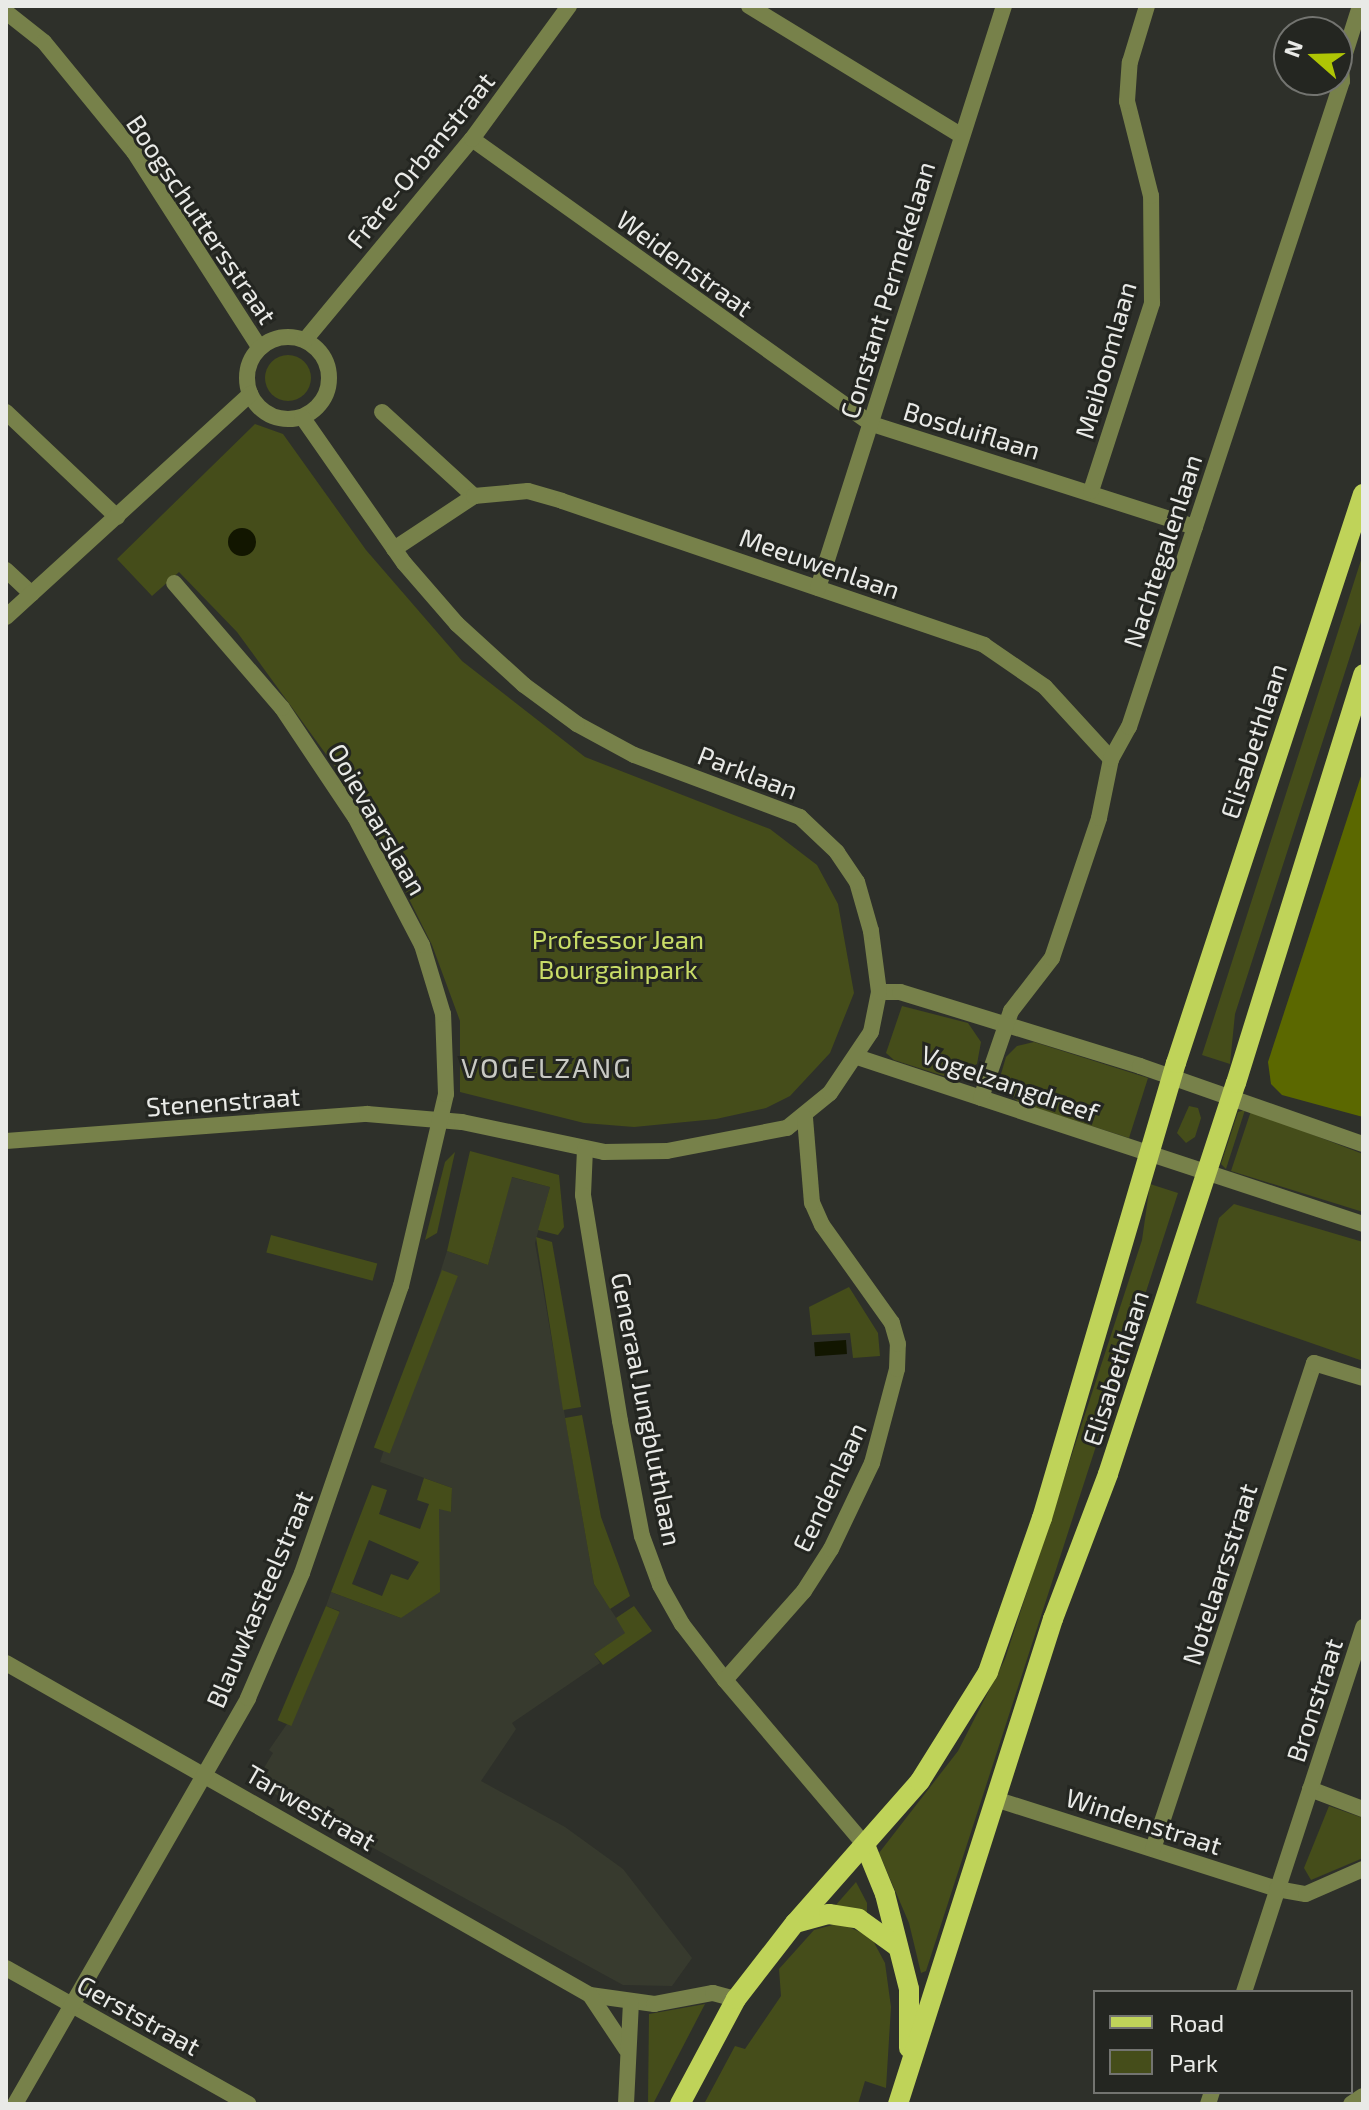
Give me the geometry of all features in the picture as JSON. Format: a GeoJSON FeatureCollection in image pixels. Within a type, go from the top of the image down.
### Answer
{"type":"FeatureCollection","features":[{"type":"Feature","properties":{"kind":"main road","name":"Elisabethlaan"},"geometry":{"type":"LineString","coordinates":[[680,2104],[736,1999],[795,1923],[920,1781],[988,1672],[1042,1518],[1147,1155],[1363,494]]}},
{"type":"Feature","properties":{"kind":"main road","name":"Elisabethlaan"},"geometry":{"type":"LineString","coordinates":[[898,2104],[995,1799],[1231,1097],[1363,674]]}},
{"type":"Feature","properties":{"kind":"main road","name":"Elisabethlaan"},"geometry":{"type":"LineString","coordinates":[[865,1845],[885,1894],[909,1989],[907,2076]]}},
{"type":"Feature","properties":{"kind":"main road"},"geometry":{"type":"LineString","coordinates":[[795,1923],[829,1914],[859,1919],[898,1947]]}},
{"type":"Feature","properties":{"kind":"street","name":"Frère-Orbanstraat"},"geometry":{"type":"LineString","coordinates":[[305,340],[472,139],[569,6]]}},
{"type":"Feature","properties":{"kind":"street"},"geometry":{"type":"LineString","coordinates":[[749,6],[959,134]]}},
{"type":"Feature","properties":{"kind":"street","name":"Constant Permekelaan"},"geometry":{"type":"LineString","coordinates":[[818,588],[872,424],[959,134],[1004,6]]}},
{"type":"Feature","properties":{"kind":"street","name":"Meiboomlaan"},"geometry":{"type":"LineString","coordinates":[[1091,491],[1152,303],[1151,196],[1127,101],[1130,62],[1147,6]]}},
{"type":"Feature","properties":{"kind":"street","name":"Nachtegalenlaan"},"geometry":{"type":"LineString","coordinates":[[981,1098],[1006,1024],[1052,958],[1099,818],[1111,759],[1129,727],[1342,81],[1341,66],[1360,6]]}},
{"type":"Feature","properties":{"kind":"street","name":"Boogschuttersstraat"},"geometry":{"type":"LineString","coordinates":[[6,12],[44,42],[134,152],[260,348]]}},
{"type":"Feature","properties":{"kind":"street","name":"Weidenstraat"},"geometry":{"type":"LineString","coordinates":[[472,139],[872,424]]}},
{"type":"Feature","properties":{"kind":"street"},"geometry":{"type":"LineString","coordinates":[[277,338],[305,340],[321,353],[329,377],[322,401],[302,417],[272,416],[250,394],[248,370],[260,348],[277,338]]}},
{"type":"Feature","properties":{"kind":"street"},"geometry":{"type":"LineString","coordinates":[[6,617],[250,394]]}},
{"type":"Feature","properties":{"kind":"street"},"geometry":{"type":"LineString","coordinates":[[6,412],[117,517]]}},
{"type":"Feature","properties":{"kind":"street"},"geometry":{"type":"LineString","coordinates":[[382,412],[474,496]]}},
{"type":"Feature","properties":{"kind":"street","name":"Parklaan"},"geometry":{"type":"LineString","coordinates":[[302,417],[394,549],[457,624],[577,724],[634,755],[768,802],[820,833],[857,882],[871,931],[879,992],[871,1032],[857,1057],[805,1117],[768,1135],[667,1151],[585,1149],[444,1120]]}},
{"type":"Feature","properties":{"kind":"street","name":"Bosduiflaan"},"geometry":{"type":"LineString","coordinates":[[872,424],[1091,491],[1195,527]]}},
{"type":"Feature","properties":{"kind":"street","name":"Meeuwenlaan"},"geometry":{"type":"LineString","coordinates":[[394,549],[474,496],[528,491],[956,635],[1013,661],[1045,687],[1111,759]]}},
{"type":"Feature","properties":{"kind":"street"},"geometry":{"type":"LineString","coordinates":[[6,570],[32,594]]}},
{"type":"Feature","properties":{"kind":"street","name":"Ooievaarslaan"},"geometry":{"type":"LineString","coordinates":[[174,583],[290,720],[355,817],[422,945],[443,1014],[448,1055],[444,1120]]}},
{"type":"Feature","properties":{"kind":"street","name":"Vogelzangdreef"},"geometry":{"type":"LineString","coordinates":[[879,992],[900,992],[1006,1024],[1172,1077],[1363,1144]]}},
{"type":"Feature","properties":{"kind":"street","name":"Vogelzangdreef"},"geometry":{"type":"LineString","coordinates":[[857,1057],[1363,1224]]}},
{"type":"Feature","properties":{"kind":"street","name":"Stenenstraat"},"geometry":{"type":"LineString","coordinates":[[6,1141],[367,1114],[444,1120]]}},
{"type":"Feature","properties":{"kind":"street","name":"Eendenlaan"},"geometry":{"type":"LineString","coordinates":[[725,1680],[804,1591],[831,1549],[872,1463],[897,1369],[898,1344],[892,1323],[822,1225],[812,1203],[805,1117]]}},
{"type":"Feature","properties":{"kind":"street","name":"Blauwkasteelstraat"},"geometry":{"type":"LineString","coordinates":[[15,2104],[248,1698],[302,1573],[396,1300],[444,1120]]}},
{"type":"Feature","properties":{"kind":"street","name":"Generaal Jungbluthlaan"},"geometry":{"type":"LineString","coordinates":[[585,1149],[583,1195],[642,1536],[682,1624],[725,1680],[865,1845]]}},
{"type":"Feature","properties":{"kind":"street","name":"Notelaarsstraat"},"geometry":{"type":"LineString","coordinates":[[1153,1849],[1314,1363],[1363,1378]]}},
{"type":"Feature","properties":{"kind":"street","name":"Bronstraat"},"geometry":{"type":"LineString","coordinates":[[1245,1990],[1363,1627]]}},
{"type":"Feature","properties":{"kind":"street","name":"Tarwestraat"},"geometry":{"type":"LineString","coordinates":[[6,1663],[590,1995],[631,2003],[713,1993],[736,1999]]}},
{"type":"Feature","properties":{"kind":"street","name":"Bronstraat"},"geometry":{"type":"LineString","coordinates":[[1310,1789],[1363,1809]]}},
{"type":"Feature","properties":{"kind":"street","name":"Windenstraat"},"geometry":{"type":"LineString","coordinates":[[995,1799],[1277,1889]]}},
{"type":"Feature","properties":{"kind":"street"},"geometry":{"type":"LineString","coordinates":[[1277,1889],[1306,1894],[1363,1869]]}},
{"type":"Feature","properties":{"kind":"street","name":"Gerststraat"},"geometry":{"type":"LineString","coordinates":[[6,1968],[248,2104]]}},
{"type":"Feature","properties":{"kind":"street","name":"Tarwestraat"},"geometry":{"type":"LineString","coordinates":[[590,1995],[626,2049]]}},
{"type":"Feature","properties":{"kind":"street"},"geometry":{"type":"LineString","coordinates":[[626,2104],[626,2049],[631,2003]]}},
{"type":"Feature","properties":{"kind":"street"},"geometry":{"type":"LineString","coordinates":[[1351,2104],[1363,2096]]}},
{"type":"Feature","properties":{"kind":"shaded area"},"geometry":{"type":"Polygon","coordinates":[[[242,528],[252,532],[256,542],[252,552],[242,556],[232,552],[228,542],[232,532],[242,528]]]}},
{"type":"Feature","properties":{"kind":"shaded area"},"geometry":{"type":"Polygon","coordinates":[[[511,1177],[550,1187],[535,1243],[594,1584],[626,1633],[594,1654],[600,1663],[512,1723],[516,1729],[481,1781],[565,1827],[623,1869],[692,1958],[672,1986],[623,1985],[255,1783],[273,1753],[269,1750],[298,1708],[340,1611],[326,1606],[331,1592],[401,1618],[439,1508],[451,1512],[452,1488],[380,1462],[447,1251],[488,1265],[511,1177]]]}},
{"type":"Feature","properties":{"kind":"shaded area"},"geometry":{"type":"Polygon","coordinates":[[[846,1340],[847,1354],[815,1356],[814,1342],[846,1340]]]}},
{"type":"Feature","properties":{"kind":"green space"},"geometry":{"type":"Polygon","coordinates":[[[288,355],[305,361],[311,378],[305,395],[288,401],[271,395],[265,378],[271,361],[288,355]]]}},
{"type":"Feature","properties":{"kind":"green space","name":"Professor Jean Bourgainpark"},"geometry":{"type":"Polygon","coordinates":[[[255,424],[283,434],[366,550],[462,661],[585,757],[770,829],[817,865],[838,904],[854,993],[830,1053],[790,1096],[766,1108],[716,1119],[634,1127],[584,1123],[460,1092],[460,1021],[432,945],[360,801],[237,632],[179,572],[152,596],[117,559],[255,424]]]}},
{"type":"Feature","properties":{"kind":"green space"},"geometry":{"type":"Polygon","coordinates":[[[1363,554],[1363,616],[1235,1014],[1230,1064],[1202,1055],[1363,554]]]}},
{"type":"Feature","properties":{"kind":"green space"},"geometry":{"type":"Polygon","coordinates":[[[1363,770],[1363,1117],[1282,1095],[1271,1084],[1268,1062],[1363,770]]]}},
{"type":"Feature","properties":{"kind":"green space"},"geometry":{"type":"Polygon","coordinates":[[[902,1006],[968,1023],[981,1042],[977,1064],[950,1078],[894,1060],[886,1053],[902,1006]]]}},
{"type":"Feature","properties":{"kind":"green space"},"geometry":{"type":"Polygon","coordinates":[[[1034,1042],[1148,1078],[1129,1138],[1020,1103],[1007,1093],[1001,1074],[1006,1057],[1017,1046],[1034,1042]]]}},
{"type":"Feature","properties":{"kind":"green space"},"geometry":{"type":"Polygon","coordinates":[[[1189,1106],[1198,1108],[1201,1118],[1195,1137],[1186,1143],[1177,1133],[1189,1106]]]}},
{"type":"Feature","properties":{"kind":"green space"},"geometry":{"type":"Polygon","coordinates":[[[1245,1110],[1226,1169],[1221,1164],[1238,1112],[1245,1110]]]}},
{"type":"Feature","properties":{"kind":"green space"},"geometry":{"type":"Polygon","coordinates":[[[1251,1111],[1363,1154],[1363,1212],[1231,1171],[1251,1111]]]}},
{"type":"Feature","properties":{"kind":"green space"},"geometry":{"type":"Polygon","coordinates":[[[470,1151],[559,1175],[564,1227],[558,1235],[538,1230],[550,1187],[512,1177],[488,1265],[447,1251],[470,1151]]]}},
{"type":"Feature","properties":{"kind":"green space"},"geometry":{"type":"Polygon","coordinates":[[[455,1152],[437,1233],[425,1240],[445,1162],[455,1152]]]}},
{"type":"Feature","properties":{"kind":"green space"},"geometry":{"type":"Polygon","coordinates":[[[1150,1184],[1178,1193],[926,1971],[921,1973],[909,1923],[879,1853],[958,1751],[1005,1659],[1142,1240],[1150,1184]]]}},
{"type":"Feature","properties":{"kind":"green space"},"geometry":{"type":"Polygon","coordinates":[[[1234,1204],[1363,1242],[1363,1361],[1196,1303],[1219,1218],[1234,1204]]]}},
{"type":"Feature","properties":{"kind":"green space"},"geometry":{"type":"Polygon","coordinates":[[[271,1235],[377,1263],[373,1281],[266,1252],[271,1235]]]}},
{"type":"Feature","properties":{"kind":"green space"},"geometry":{"type":"Polygon","coordinates":[[[536,1237],[552,1242],[581,1407],[563,1410],[536,1237]]]}},
{"type":"Feature","properties":{"kind":"green space"},"geometry":{"type":"Polygon","coordinates":[[[442,1270],[458,1276],[390,1453],[374,1447],[442,1270]]]}},
{"type":"Feature","properties":{"kind":"green space"},"geometry":{"type":"Polygon","coordinates":[[[849,1287],[878,1333],[880,1356],[853,1358],[850,1333],[812,1335],[809,1307],[849,1287]]]}},
{"type":"Feature","properties":{"kind":"green space"},"geometry":{"type":"Polygon","coordinates":[[[582,1415],[601,1517],[630,1596],[610,1609],[594,1584],[565,1418],[582,1415]]]}},
{"type":"Feature","properties":{"kind":"green space"},"geometry":{"type":"Polygon","coordinates":[[[424,1478],[452,1488],[451,1512],[439,1509],[440,1592],[401,1618],[331,1592],[372,1485],[387,1490],[379,1514],[420,1529],[429,1504],[417,1500],[424,1478]],[[369,1540],[352,1584],[382,1596],[391,1574],[408,1580],[419,1562],[369,1540]]]}},
{"type":"Feature","properties":{"kind":"green space"},"geometry":{"type":"Polygon","coordinates":[[[326,1606],[340,1612],[291,1726],[278,1720],[326,1606]]]}},
{"type":"Feature","properties":{"kind":"green space"},"geometry":{"type":"Polygon","coordinates":[[[634,1606],[652,1631],[603,1665],[594,1654],[625,1633],[616,1618],[634,1606]]]}},
{"type":"Feature","properties":{"kind":"green space"},"geometry":{"type":"Polygon","coordinates":[[[1329,1806],[1363,1818],[1363,1858],[1311,1880],[1304,1868],[1329,1806]]]}},
{"type":"Feature","properties":{"kind":"green space"},"geometry":{"type":"Polygon","coordinates":[[[856,1882],[867,1903],[867,1913],[835,1906],[856,1882]]]}},
{"type":"Feature","properties":{"kind":"green space"},"geometry":{"type":"Polygon","coordinates":[[[840,1923],[871,1937],[885,1963],[891,2007],[886,2088],[865,2081],[858,2104],[704,2104],[735,2046],[745,2049],[781,1996],[779,1969],[814,1930],[840,1923]]]}},
{"type":"Feature","properties":{"kind":"green space"},"geometry":{"type":"Polygon","coordinates":[[[705,2004],[653,2104],[648,2104],[649,2014],[705,2004]]]}},
{"type":"Feature","properties":{"kind":"district","name":"VOGELZANG"},"geometry":{"type":"Point","coordinates":[547,1067]}}]}
